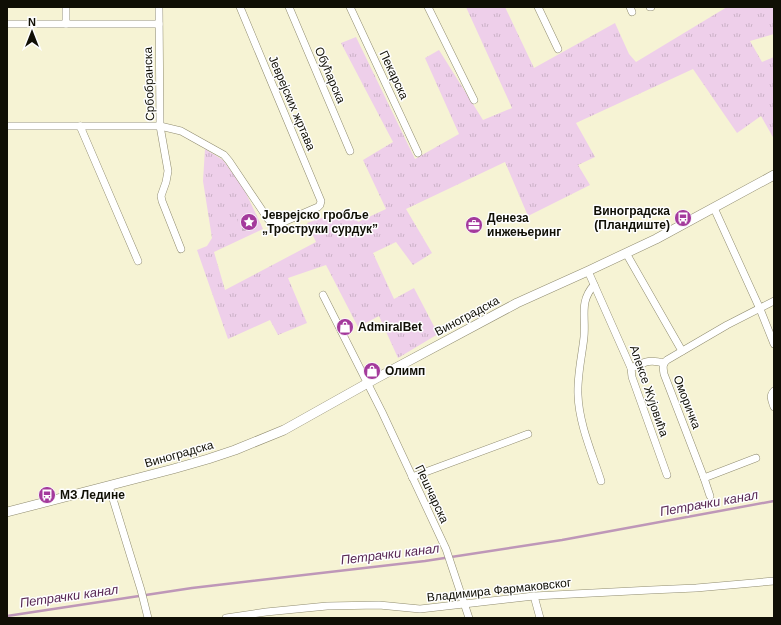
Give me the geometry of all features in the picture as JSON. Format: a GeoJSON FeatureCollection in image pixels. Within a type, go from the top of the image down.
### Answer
{"type":"FeatureCollection","features":[{"type":"Feature","properties":{"kind":"street"},"geometry":{"type":"LineString","coordinates":[[66,7],[66,24]]}},
{"type":"Feature","properties":{"kind":"street","name":"Србобранска"},"geometry":{"type":"LineString","coordinates":[[158,7],[160,126],[181,131],[224,155],[272,223],[281,223],[318,207]]}},
{"type":"Feature","properties":{"kind":"street","name":"Јеврејских жртава"},"geometry":{"type":"LineString","coordinates":[[240,7],[321,201],[318,207]]}},
{"type":"Feature","properties":{"kind":"street","name":"Обућарска"},"geometry":{"type":"LineString","coordinates":[[289,7],[350,151]]}},
{"type":"Feature","properties":{"kind":"street","name":"Пекарска"},"geometry":{"type":"LineString","coordinates":[[350,7],[418,153]]}},
{"type":"Feature","properties":{"kind":"street"},"geometry":{"type":"LineString","coordinates":[[428,7],[474,100]]}},
{"type":"Feature","properties":{"kind":"street"},"geometry":{"type":"LineString","coordinates":[[538,7],[558,49]]}},
{"type":"Feature","properties":{"kind":"street"},"geometry":{"type":"LineString","coordinates":[[7,24],[159,24]]}},
{"type":"Feature","properties":{"kind":"street"},"geometry":{"type":"LineString","coordinates":[[7,126],[160,126],[168,171],[161,196],[181,250]]}},
{"type":"Feature","properties":{"kind":"street"},"geometry":{"type":"LineString","coordinates":[[80,126],[138,261]]}},
{"type":"Feature","properties":{"kind":"street","name":"Виноградска"},"geometry":{"type":"LineString","coordinates":[[7,512],[202,461],[261,440],[284,430],[367,383],[517,302],[626,253],[774,176]]}},
{"type":"Feature","properties":{"kind":"street"},"geometry":{"type":"LineString","coordinates":[[714,208],[760,309],[774,344]]}},
{"type":"Feature","properties":{"kind":"street"},"geometry":{"type":"LineString","coordinates":[[626,253],[682,351]]}},
{"type":"Feature","properties":{"kind":"street","name":"Алексе Жујовића"},"geometry":{"type":"LineString","coordinates":[[588,271],[631,368],[632,377],[667,475]]}},
{"type":"Feature","properties":{"kind":"street"},"geometry":{"type":"LineString","coordinates":[[594,285],[588,292],[584,304],[584,336],[578,376],[578,397],[582,422],[601,481]]}},
{"type":"Feature","properties":{"kind":"street","name":"Пешчарска"},"geometry":{"type":"LineString","coordinates":[[323,295],[382,412],[446,549],[469,618]]}},
{"type":"Feature","properties":{"kind":"street","name":"Оморичка"},"geometry":{"type":"LineString","coordinates":[[710,496],[664,374],[664,363],[727,325],[774,301]]}},
{"type":"Feature","properties":{"kind":"street"},"geometry":{"type":"LineString","coordinates":[[631,368],[653,360],[664,363]]}},
{"type":"Feature","properties":{"kind":"street"},"geometry":{"type":"LineString","coordinates":[[774,391],[771,394],[774,408]]}},
{"type":"Feature","properties":{"kind":"street"},"geometry":{"type":"LineString","coordinates":[[412,477],[528,434]]}},
{"type":"Feature","properties":{"kind":"street"},"geometry":{"type":"LineString","coordinates":[[704,478],[756,458]]}},
{"type":"Feature","properties":{"kind":"street"},"geometry":{"type":"LineString","coordinates":[[110,486],[144,599],[148,618]]}},
{"type":"Feature","properties":{"kind":"street","name":"Владимира Фармаковског"},"geometry":{"type":"LineString","coordinates":[[226,618],[266,612],[327,606],[380,605],[420,609],[534,596],[696,588],[774,581]]}},
{"type":"Feature","properties":{"kind":"street"},"geometry":{"type":"LineString","coordinates":[[534,596],[540,618]]}},
{"type":"Feature","properties":{"kind":"green space"},"geometry":{"type":"Polygon","coordinates":[[[466,7],[505,7],[534,68],[615,23],[629,54],[636,62],[727,7],[774,7],[774,34],[750,41],[762,62],[774,57],[774,139],[761,116],[737,133],[693,69],[576,123],[595,157],[578,165],[590,185],[528,216],[505,162],[406,209],[432,253],[413,265],[396,242],[373,253],[394,299],[414,288],[438,334],[398,358],[379,316],[358,327],[326,265],[288,278],[307,323],[278,335],[270,320],[228,339],[197,250],[207,246],[212,238],[203,181],[205,149],[223,160],[244,189],[263,229],[214,252],[225,290],[316,242],[307,223],[350,208],[358,222],[386,209],[363,160],[393,142],[341,43],[356,37],[415,159],[459,134],[425,58],[439,50],[483,120],[512,108],[466,7]]]}},
{"type":"Feature","properties":{"kind":"green space"},"geometry":{"type":"Polygon","coordinates":[[[254,211],[261,225],[242,233],[237,219],[254,211]]]}},
{"type":"Feature","properties":{"kind":"waterway","name":"Петрачки канал"},"geometry":{"type":"LineString","coordinates":[[7,616],[192,588],[425,561],[562,540],[774,501]]}},
{"type":"Feature","properties":{"kind":"place","name":"Виноградска (Пландиште)"},"geometry":{"type":"Point","coordinates":[683,218]}},
{"type":"Feature","properties":{"kind":"place","name":"Јеврејско гробље „Троструки сурдук”"},"geometry":{"type":"Point","coordinates":[249,222]}},
{"type":"Feature","properties":{"kind":"place","name":"Денеза инжењеринг"},"geometry":{"type":"Point","coordinates":[474,225]}},
{"type":"Feature","properties":{"kind":"place","name":"AdmiralBet"},"geometry":{"type":"Point","coordinates":[345,327]}},
{"type":"Feature","properties":{"kind":"place","name":"Олимп"},"geometry":{"type":"Point","coordinates":[372,371]}},
{"type":"Feature","properties":{"kind":"place","name":"МЗ Ледине"},"geometry":{"type":"Point","coordinates":[47,495]}}]}
